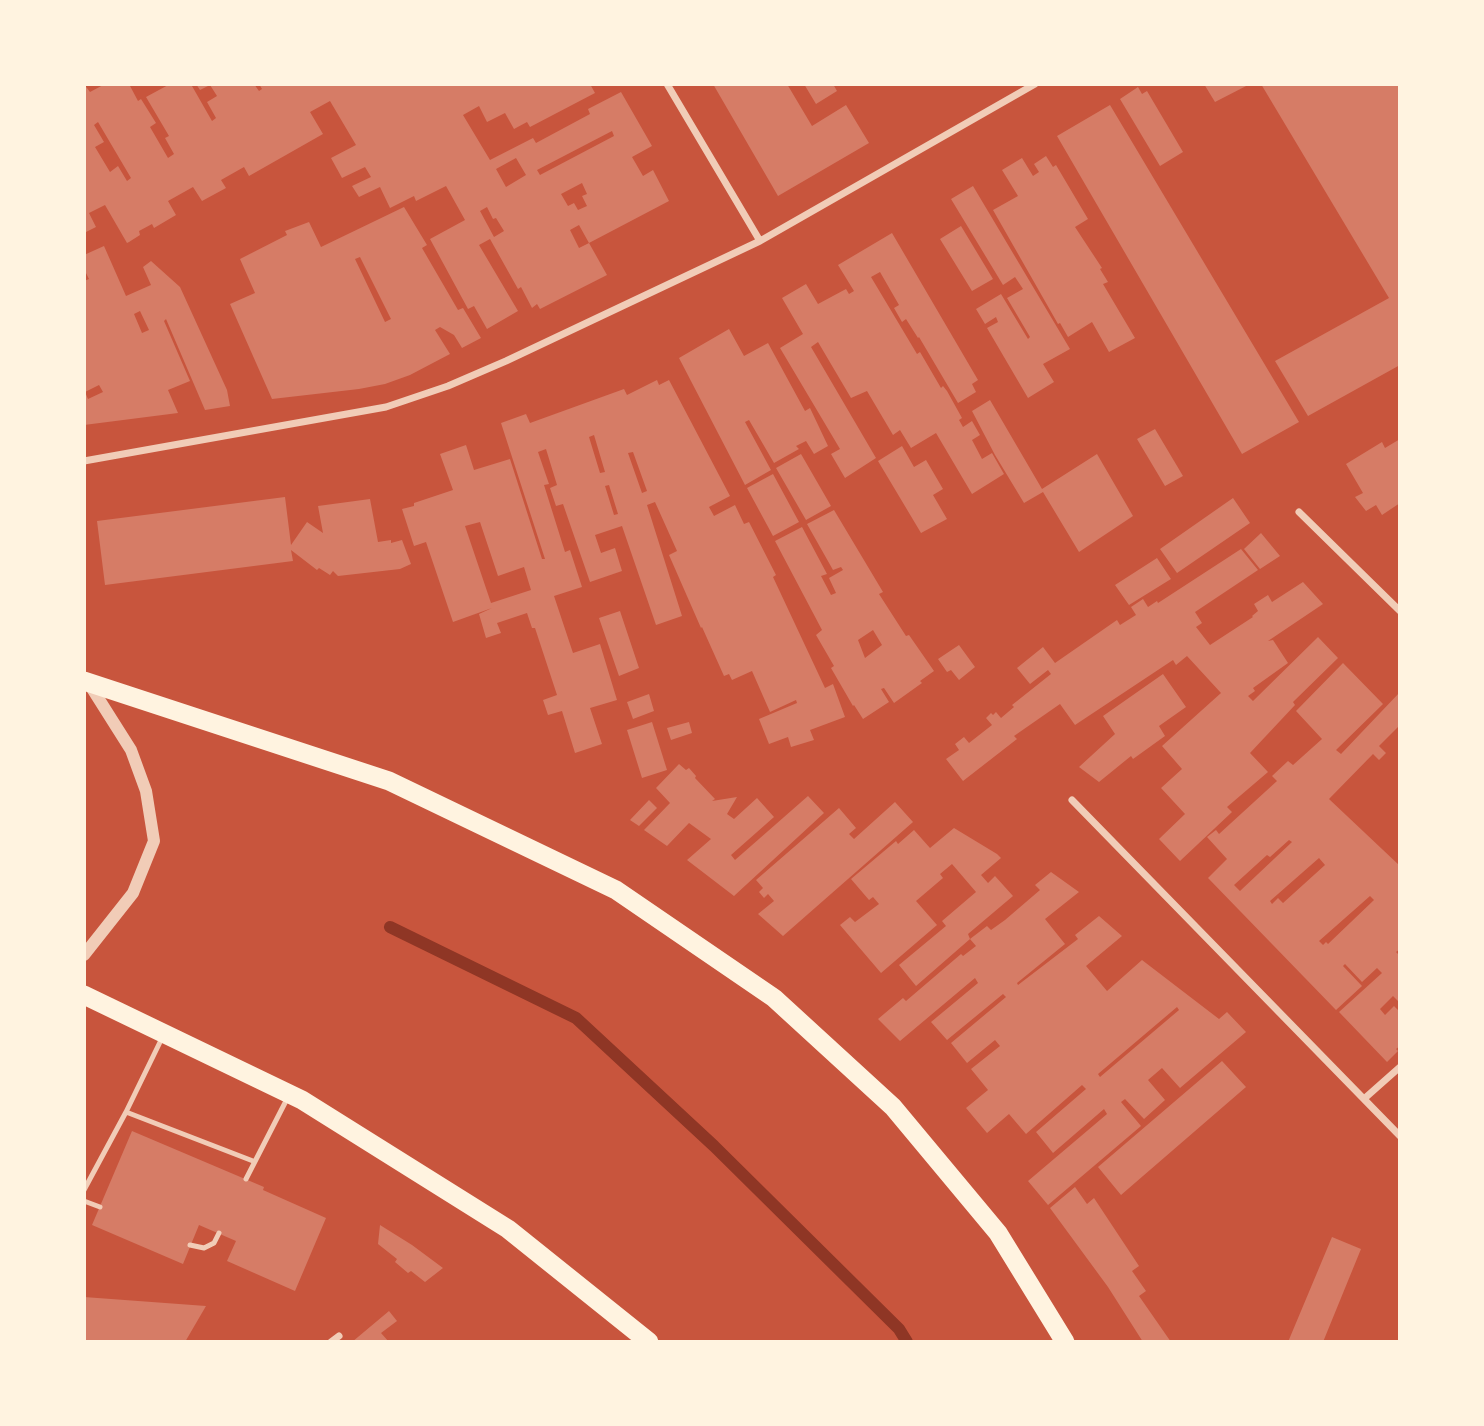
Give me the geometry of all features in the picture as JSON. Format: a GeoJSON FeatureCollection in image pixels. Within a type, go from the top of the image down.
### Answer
{"type":"FeatureCollection","features":[{"type":"Feature","properties":{"kind":"highway"},"geometry":{"type":"LineString","coordinates":[[85,679],[389,782],[616,890],[774,998],[893,1107],[998,1233],[1065,1342]]}},
{"type":"Feature","properties":{"kind":"highway"},"geometry":{"type":"LineString","coordinates":[[84,995],[290,1094],[508,1229],[649,1342]]}},
{"type":"Feature","properties":{"kind":"street"},"geometry":{"type":"LineString","coordinates":[[667,84],[760,241]]}},
{"type":"Feature","properties":{"kind":"street"},"geometry":{"type":"LineString","coordinates":[[85,460],[386,407],[448,386],[760,241],[1035,84]]}},
{"type":"Feature","properties":{"kind":"street"},"geometry":{"type":"LineString","coordinates":[[1299,512],[1400,611]]}},
{"type":"Feature","properties":{"kind":"street"},"geometry":{"type":"LineString","coordinates":[[84,955],[133,893],[154,841],[146,791],[131,750],[85,679]]}},
{"type":"Feature","properties":{"kind":"street"},"geometry":{"type":"LineString","coordinates":[[1072,800],[1400,1136]]}},
{"type":"Feature","properties":{"kind":"street"},"geometry":{"type":"LineString","coordinates":[[1365,1098],[1400,1067]]}},
{"type":"Feature","properties":{"kind":"street"},"geometry":{"type":"LineString","coordinates":[[331,1342],[338,1336]]}},
{"type":"Feature","properties":{"kind":"lane"},"geometry":{"type":"LineString","coordinates":[[84,1191],[165,1034]]}},
{"type":"Feature","properties":{"kind":"lane"},"geometry":{"type":"LineString","coordinates":[[246,1179],[290,1094]]}},
{"type":"Feature","properties":{"kind":"lane"},"geometry":{"type":"LineString","coordinates":[[126,1112],[253,1161]]}},
{"type":"Feature","properties":{"kind":"lane"},"geometry":{"type":"LineString","coordinates":[[84,1201],[100,1207]]}},
{"type":"Feature","properties":{"kind":"lane"},"geometry":{"type":"LineString","coordinates":[[190,1245],[204,1248],[214,1243],[219,1233]]}},
{"type":"Feature","properties":{"kind":"building"},"geometry":{"type":"Polygon","coordinates":[[[84,84],[90,92],[105,84],[129,84],[138,101],[141,99],[156,123],[150,127],[168,158],[174,154],[165,138],[169,136],[146,97],[170,84],[196,84],[254,84],[259,91],[262,89],[259,84],[590,84],[595,93],[530,127],[527,122],[514,129],[505,113],[487,122],[479,106],[463,115],[490,160],[533,138],[536,143],[590,114],[588,109],[621,92],[652,146],[632,157],[643,176],[653,170],[669,201],[589,243],[607,275],[540,309],[537,304],[532,308],[521,287],[518,289],[490,239],[479,245],[518,311],[487,329],[474,306],[468,309],[430,239],[465,220],[446,186],[416,201],[414,196],[390,208],[380,187],[359,197],[352,186],[371,177],[365,167],[342,178],[331,158],[356,145],[330,101],[310,112],[323,134],[249,176],[244,167],[221,180],[226,188],[202,201],[193,187],[168,201],[176,215],[154,228],[152,224],[139,231],[140,235],[129,242],[127,243],[105,205],[89,213],[96,227],[84,233],[84,84]],[[196,84],[192,86],[212,121],[216,118],[207,102],[217,96],[210,85],[200,90],[196,84]],[[98,122],[94,125],[104,142],[95,147],[110,172],[118,166],[127,181],[131,178],[98,122]],[[612,131],[537,170],[540,175],[614,136],[612,131]],[[516,158],[496,169],[506,187],[526,175],[516,158]],[[582,183],[561,194],[568,206],[574,203],[578,210],[587,206],[582,196],[587,194],[582,183]],[[487,207],[480,211],[494,237],[504,231],[487,207]],[[579,225],[570,230],[579,248],[589,243],[579,225]]]}},
{"type":"Feature","properties":{"kind":"building"},"geometry":{"type":"Polygon","coordinates":[[[713,84],[787,84],[812,126],[846,105],[869,143],[778,196],[713,84]]]}},
{"type":"Feature","properties":{"kind":"building"},"geometry":{"type":"Polygon","coordinates":[[[804,84],[833,84],[837,91],[816,104],[804,84]]]}},
{"type":"Feature","properties":{"kind":"building"},"geometry":{"type":"Polygon","coordinates":[[[1204,84],[1250,84],[1215,102],[1204,84]]]}},
{"type":"Feature","properties":{"kind":"building"},"geometry":{"type":"Polygon","coordinates":[[[1261,84],[1400,84],[1400,365],[1308,416],[1275,361],[1389,298],[1261,84]]]}},
{"type":"Feature","properties":{"kind":"building"},"geometry":{"type":"Polygon","coordinates":[[[1138,87],[1142,94],[1147,91],[1183,152],[1160,166],[1120,99],[1138,87]]]}},
{"type":"Feature","properties":{"kind":"building"},"geometry":{"type":"Polygon","coordinates":[[[1110,105],[1299,422],[1242,454],[1057,136],[1110,105]]]}},
{"type":"Feature","properties":{"kind":"building"},"geometry":{"type":"Polygon","coordinates":[[[1046,156],[1053,167],[1056,165],[1088,219],[1075,227],[1102,268],[1100,269],[1108,282],[1103,284],[1135,338],[1109,352],[1092,322],[1068,337],[993,210],[1018,196],[1002,170],[1022,158],[1033,176],[1039,172],[1034,164],[1046,156]]]}},
{"type":"Feature","properties":{"kind":"building"},"geometry":{"type":"Polygon","coordinates":[[[973,186],[1070,349],[1043,364],[1054,382],[1028,398],[987,328],[998,322],[996,317],[985,324],[976,309],[1001,294],[1028,339],[1030,337],[1007,298],[1023,289],[1015,277],[1003,285],[951,199],[973,186]]]}},
{"type":"Feature","properties":{"kind":"building"},"geometry":{"type":"Polygon","coordinates":[[[404,207],[427,245],[422,248],[458,310],[463,308],[481,338],[462,348],[454,335],[440,327],[435,330],[450,354],[410,375],[359,389],[272,399],[230,304],[255,293],[240,259],[287,235],[285,231],[309,222],[321,247],[404,207]],[[360,257],[355,259],[385,322],[391,319],[360,257]]]}},
{"type":"Feature","properties":{"kind":"building"},"geometry":{"type":"Polygon","coordinates":[[[961,226],[993,279],[972,291],[940,239],[961,226]]]}},
{"type":"Feature","properties":{"kind":"building"},"geometry":{"type":"Polygon","coordinates":[[[892,233],[978,380],[972,384],[976,392],[958,403],[919,337],[906,319],[902,322],[894,308],[899,305],[880,272],[871,277],[917,354],[920,352],[941,388],[943,386],[947,391],[962,418],[959,420],[963,427],[972,421],[980,435],[972,440],[982,459],[992,453],[1004,474],[972,494],[936,433],[911,448],[900,430],[893,435],[867,391],[851,398],[818,342],[811,347],[876,458],[845,478],[831,454],[840,449],[780,348],[803,334],[782,298],[806,284],[818,304],[846,289],[849,294],[854,291],[838,265],[892,233]]]}},
{"type":"Feature","properties":{"kind":"building"},"geometry":{"type":"Polygon","coordinates":[[[104,246],[126,296],[151,285],[143,267],[151,261],[180,287],[227,390],[230,406],[205,410],[166,319],[164,321],[190,381],[168,390],[178,413],[84,425],[84,281],[89,279],[84,269],[84,255],[104,246]],[[140,311],[134,314],[142,333],[149,330],[140,311]],[[99,385],[85,392],[88,399],[103,392],[99,385]]]}},
{"type":"Feature","properties":{"kind":"building"},"geometry":{"type":"Polygon","coordinates":[[[729,329],[744,356],[768,343],[805,411],[810,408],[828,446],[814,454],[806,441],[796,446],[799,449],[774,463],[749,420],[745,422],[771,470],[745,485],[679,358],[729,329]]]}},
{"type":"Feature","properties":{"kind":"building"},"geometry":{"type":"Polygon","coordinates":[[[657,380],[659,385],[669,380],[730,496],[709,507],[714,516],[735,505],[744,524],[749,522],[776,575],[773,577],[825,688],[833,684],[845,717],[810,730],[814,740],[791,747],[788,737],[769,744],[759,719],[797,703],[796,700],[770,712],[752,671],[732,680],[729,674],[724,676],[669,555],[677,551],[655,502],[647,505],[682,616],[656,625],[622,526],[595,535],[601,553],[615,548],[622,571],[590,582],[563,504],[556,506],[550,488],[557,485],[546,449],[538,452],[549,484],[544,485],[565,552],[570,550],[582,587],[554,596],[573,653],[600,644],[617,700],[590,708],[602,744],[575,753],[562,711],[548,715],[543,700],[557,695],[535,628],[532,628],[527,613],[497,623],[501,633],[486,638],[479,614],[492,608],[453,622],[426,542],[414,546],[402,509],[453,490],[440,454],[466,445],[474,470],[510,459],[542,559],[545,559],[501,423],[526,414],[530,423],[624,389],[627,395],[657,380]],[[594,435],[589,437],[600,473],[605,472],[594,435]],[[633,452],[628,453],[642,493],[647,491],[633,452]],[[609,485],[605,486],[614,515],[618,514],[609,485]],[[480,522],[465,526],[491,603],[531,590],[524,567],[498,576],[480,522]]]}},
{"type":"Feature","properties":{"kind":"building"},"geometry":{"type":"Polygon","coordinates":[[[990,400],[1042,489],[1097,454],[1133,516],[1079,552],[1043,492],[1024,503],[995,455],[972,411],[990,400]]]}},
{"type":"Feature","properties":{"kind":"building"},"geometry":{"type":"Polygon","coordinates":[[[1155,429],[1183,476],[1165,486],[1137,439],[1155,429]]]}},
{"type":"Feature","properties":{"kind":"building"},"geometry":{"type":"Polygon","coordinates":[[[1400,439],[1400,503],[1382,515],[1376,505],[1366,511],[1355,497],[1363,493],[1346,464],[1382,442],[1385,448],[1400,439]]]}},
{"type":"Feature","properties":{"kind":"building"},"geometry":{"type":"Polygon","coordinates":[[[902,446],[914,467],[926,460],[943,489],[933,495],[947,519],[921,533],[878,461],[902,446]]]}},
{"type":"Feature","properties":{"kind":"building"},"geometry":{"type":"Polygon","coordinates":[[[801,454],[831,506],[806,520],[776,468],[801,454]]]}},
{"type":"Feature","properties":{"kind":"building"},"geometry":{"type":"Polygon","coordinates":[[[773,474],[799,522],[773,536],[747,488],[773,474]]]}},
{"type":"Feature","properties":{"kind":"building"},"geometry":{"type":"Polygon","coordinates":[[[285,497],[291,545],[307,522],[323,533],[318,506],[370,499],[378,542],[402,540],[411,564],[400,569],[338,576],[333,571],[330,575],[319,568],[317,570],[291,550],[293,561],[105,585],[97,521],[285,497]]]}},
{"type":"Feature","properties":{"kind":"building"},"geometry":{"type":"Polygon","coordinates":[[[1233,498],[1250,523],[1177,573],[1160,549],[1233,498]]]}},
{"type":"Feature","properties":{"kind":"building"},"geometry":{"type":"Polygon","coordinates":[[[834,510],[883,592],[879,594],[906,636],[909,635],[934,671],[894,703],[884,688],[881,689],[889,702],[863,719],[831,668],[834,666],[816,635],[822,630],[775,541],[802,527],[827,574],[821,576],[831,595],[836,593],[829,578],[843,570],[841,567],[833,570],[807,524],[834,510]],[[873,630],[858,640],[865,658],[882,645],[873,630]]]}},
{"type":"Feature","properties":{"kind":"building"},"geometry":{"type":"Polygon","coordinates":[[[1261,533],[1280,556],[1260,569],[1244,549],[1261,533]]]}},
{"type":"Feature","properties":{"kind":"building"},"geometry":{"type":"Polygon","coordinates":[[[1241,549],[1258,570],[1195,612],[1202,623],[1196,627],[1210,645],[1253,617],[1258,611],[1254,604],[1268,595],[1272,602],[1303,582],[1323,604],[1268,641],[1273,640],[1288,663],[1253,688],[1255,691],[1248,696],[1253,701],[1318,637],[1338,658],[1293,702],[1295,705],[1250,753],[1268,772],[1227,807],[1232,812],[1180,861],[1159,839],[1185,814],[1161,788],[1182,769],[1162,746],[1221,693],[1187,656],[1176,665],[1173,660],[1075,725],[1060,704],[1014,736],[1017,739],[963,781],[946,759],[959,750],[955,744],[964,737],[969,743],[992,725],[986,718],[991,713],[993,715],[996,712],[1001,718],[1014,707],[1012,705],[1051,674],[1048,670],[1030,684],[1017,668],[1043,647],[1055,663],[1117,620],[1120,625],[1136,615],[1131,607],[1143,599],[1148,607],[1157,601],[1158,603],[1241,549]]]}},
{"type":"Feature","properties":{"kind":"building"},"geometry":{"type":"Polygon","coordinates":[[[1157,558],[1171,579],[1129,605],[1115,585],[1157,558]]]}},
{"type":"Feature","properties":{"kind":"building"},"geometry":{"type":"Polygon","coordinates":[[[620,611],[639,668],[619,676],[599,618],[620,611]]]}},
{"type":"Feature","properties":{"kind":"building"},"geometry":{"type":"Polygon","coordinates":[[[959,645],[975,667],[959,680],[951,670],[947,672],[938,659],[959,645]]]}},
{"type":"Feature","properties":{"kind":"building"},"geometry":{"type":"Polygon","coordinates":[[[1343,663],[1383,704],[1336,750],[1341,754],[1400,692],[1400,725],[1379,746],[1386,753],[1379,760],[1373,754],[1329,799],[1400,866],[1400,949],[1396,952],[1400,956],[1400,999],[1398,1001],[1393,996],[1380,1009],[1385,1015],[1394,1006],[1400,1012],[1400,1046],[1387,1062],[1339,1012],[1382,973],[1377,968],[1362,982],[1345,964],[1343,966],[1362,986],[1336,1010],[1208,878],[1227,859],[1207,837],[1216,830],[1219,834],[1277,781],[1272,776],[1288,761],[1293,765],[1322,739],[1296,711],[1343,663]],[[1289,840],[1270,857],[1267,855],[1234,885],[1240,891],[1292,842],[1289,840]],[[1319,858],[1270,901],[1272,904],[1278,898],[1283,903],[1325,865],[1319,858]],[[1370,896],[1319,941],[1323,945],[1326,942],[1328,944],[1374,900],[1370,896]]]}},
{"type":"Feature","properties":{"kind":"building"},"geometry":{"type":"Polygon","coordinates":[[[1163,674],[1186,707],[1159,726],[1165,736],[1133,759],[1131,756],[1099,782],[1079,767],[1115,734],[1103,716],[1163,674]]]}},
{"type":"Feature","properties":{"kind":"building"},"geometry":{"type":"Polygon","coordinates":[[[649,694],[654,711],[633,719],[627,702],[649,694]]]}},
{"type":"Feature","properties":{"kind":"building"},"geometry":{"type":"Polygon","coordinates":[[[652,722],[667,770],[642,778],[627,730],[652,722]]]}},
{"type":"Feature","properties":{"kind":"building"},"geometry":{"type":"Polygon","coordinates":[[[689,722],[692,733],[671,740],[667,728],[689,722]]]}},
{"type":"Feature","properties":{"kind":"building"},"geometry":{"type":"Polygon","coordinates":[[[679,764],[686,770],[689,768],[715,799],[712,801],[737,797],[727,814],[734,819],[757,798],[774,817],[731,855],[735,860],[808,796],[824,813],[734,896],[687,860],[711,839],[689,823],[667,846],[644,830],[670,803],[656,788],[679,764]]]}},
{"type":"Feature","properties":{"kind":"building"},"geometry":{"type":"Polygon","coordinates":[[[649,800],[657,808],[639,826],[630,820],[649,800]]]}},
{"type":"Feature","properties":{"kind":"building"},"geometry":{"type":"Polygon","coordinates":[[[895,802],[913,822],[783,936],[758,914],[774,901],[768,894],[764,898],[759,892],[763,888],[756,880],[839,808],[856,828],[849,834],[854,839],[895,802]]]}},
{"type":"Feature","properties":{"kind":"building"},"geometry":{"type":"Polygon","coordinates":[[[954,828],[1001,858],[981,875],[988,883],[995,876],[1013,896],[968,934],[970,939],[916,986],[899,965],[946,926],[942,921],[976,892],[952,864],[940,874],[943,878],[916,901],[937,925],[881,973],[840,925],[850,917],[855,922],[879,904],[873,897],[869,900],[851,879],[896,841],[898,844],[914,830],[930,848],[954,828]]]}},
{"type":"Feature","properties":{"kind":"building"},"geometry":{"type":"Polygon","coordinates":[[[1051,872],[1079,892],[1045,919],[1065,944],[1017,983],[1018,985],[1078,939],[1075,935],[1099,916],[1122,936],[1086,966],[1107,991],[1142,960],[1219,1019],[1227,1012],[1246,1032],[1180,1088],[1162,1068],[1148,1080],[1165,1100],[1144,1119],[1125,1099],[1121,1102],[1141,1126],[1048,1205],[1028,1181],[1107,1114],[1104,1109],[1053,1153],[1036,1132],[1086,1089],[1082,1085],[1026,1134],[1009,1114],[987,1133],[966,1108],[988,1090],[971,1069],[1000,1046],[995,1040],[967,1063],[951,1043],[1006,997],[1003,994],[947,1040],[931,1022],[978,983],[975,978],[900,1041],[878,1019],[903,998],[906,1001],[961,954],[963,956],[976,946],[970,939],[987,926],[991,930],[1005,920],[1040,890],[1035,885],[1051,872]],[[1177,1007],[1098,1074],[1100,1077],[1179,1010],[1177,1007]]]}},
{"type":"Feature","properties":{"kind":"building"},"geometry":{"type":"Polygon","coordinates":[[[1222,1061],[1246,1087],[1121,1195],[1098,1167],[1222,1061]]]}},
{"type":"Feature","properties":{"kind":"building"},"geometry":{"type":"Polygon","coordinates":[[[132,1131],[264,1187],[263,1190],[326,1218],[295,1291],[227,1261],[236,1241],[199,1225],[183,1264],[92,1225],[132,1131]]]}},
{"type":"Feature","properties":{"kind":"building"},"geometry":{"type":"Polygon","coordinates":[[[1075,1187],[1087,1204],[1094,1198],[1139,1266],[1132,1271],[1146,1291],[1139,1296],[1171,1342],[1143,1342],[1108,1287],[1050,1208],[1075,1187]]]}},
{"type":"Feature","properties":{"kind":"building"},"geometry":{"type":"Polygon","coordinates":[[[380,1225],[443,1268],[425,1282],[411,1271],[408,1273],[395,1262],[397,1259],[378,1244],[380,1225]]]}},
{"type":"Feature","properties":{"kind":"building"},"geometry":{"type":"Polygon","coordinates":[[[1332,1237],[1361,1249],[1323,1342],[1288,1342],[1332,1237]]]}},
{"type":"Feature","properties":{"kind":"building"},"geometry":{"type":"Polygon","coordinates":[[[84,1297],[206,1306],[185,1342],[84,1342],[84,1297]]]}},
{"type":"Feature","properties":{"kind":"building"},"geometry":{"type":"Polygon","coordinates":[[[389,1311],[397,1321],[381,1333],[389,1342],[352,1342],[389,1311]]]}},
{"type":"Feature","properties":{"kind":"waterway"},"geometry":{"type":"LineString","coordinates":[[390,927],[576,1018],[714,1146],[899,1329],[907,1342]]}}]}
